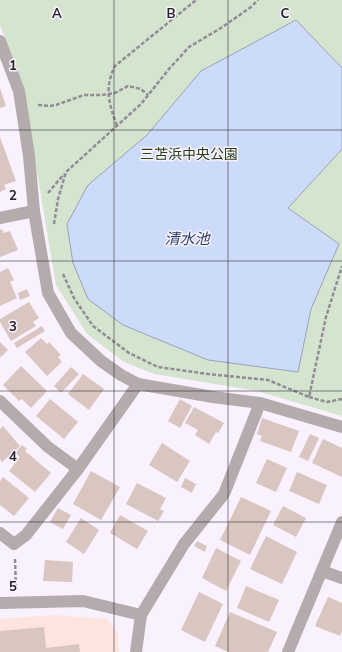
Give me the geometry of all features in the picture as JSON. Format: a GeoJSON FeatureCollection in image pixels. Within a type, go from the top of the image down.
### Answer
{"type":"FeatureCollection","features":[{"type":"Feature","properties":{"kind":"street"},"geometry":{"type":"LineString","coordinates":[[0,43],[19,91],[34,211],[48,292],[70,333],[102,361],[121,375],[138,384],[260,403],[342,428]]}},
{"type":"Feature","properties":{"kind":"street"},"geometry":{"type":"LineString","coordinates":[[0,218],[34,211]]}},
{"type":"Feature","properties":{"kind":"street"},"geometry":{"type":"LineString","coordinates":[[0,533],[14,544],[26,535],[78,469],[138,384]]}},
{"type":"Feature","properties":{"kind":"street"},"geometry":{"type":"LineString","coordinates":[[0,401],[48,447],[78,469]]}},
{"type":"Feature","properties":{"kind":"street"},"geometry":{"type":"LineString","coordinates":[[136,652],[141,615],[184,544],[224,494],[260,403]]}},
{"type":"Feature","properties":{"kind":"street"},"geometry":{"type":"LineString","coordinates":[[288,652],[342,522]]}},
{"type":"Feature","properties":{"kind":"street"},"geometry":{"type":"LineString","coordinates":[[322,571],[342,578]]}},
{"type":"Feature","properties":{"kind":"street"},"geometry":{"type":"LineString","coordinates":[[0,602],[83,601],[141,615]]}},
{"type":"Feature","properties":{"kind":"path"},"geometry":{"type":"LineString","coordinates":[[117,126],[108,102],[110,78],[115,66],[196,0]]}},
{"type":"Feature","properties":{"kind":"path"},"geometry":{"type":"LineString","coordinates":[[53,230],[58,199],[66,172],[141,104],[189,47],[221,28],[251,7],[258,0]]}},
{"type":"Feature","properties":{"kind":"path"},"geometry":{"type":"LineString","coordinates":[[21,108],[32,105],[50,106],[84,95],[118,92],[122,88],[128,86],[141,89],[148,95]]}},
{"type":"Feature","properties":{"kind":"path"},"geometry":{"type":"LineString","coordinates":[[309,397],[326,317],[342,266]]}},
{"type":"Feature","properties":{"kind":"path"},"geometry":{"type":"LineString","coordinates":[[61,271],[74,298],[93,326],[129,353],[158,367],[268,380],[309,397],[327,402],[342,399]]}},
{"type":"Feature","properties":{"kind":"path"},"geometry":{"type":"LineString","coordinates":[[14,544],[16,602]]}},
{"type":"Feature","properties":{"kind":"shaded area"},"geometry":{"type":"Polygon","coordinates":[[[54,615],[107,619],[118,632],[119,652],[0,652],[0,619],[54,615]]]}},
{"type":"Feature","properties":{"kind":"green space","name":"三苫浜中央公園"},"geometry":{"type":"Polygon","coordinates":[[[0,0],[342,0],[342,416],[257,391],[154,374],[124,362],[87,334],[56,285],[22,83],[0,25],[0,0]]]}},
{"type":"Feature","properties":{"kind":"water","name":"清水池"},"geometry":{"type":"Polygon","coordinates":[[[296,20],[342,68],[342,149],[288,208],[339,244],[311,309],[298,372],[208,360],[123,325],[88,299],[73,263],[67,224],[88,185],[147,135],[201,71],[296,20]]]}},
{"type":"Feature","properties":{"kind":"building"},"geometry":{"type":"Polygon","coordinates":[[[0,88],[6,106],[0,108],[0,88]]]}},
{"type":"Feature","properties":{"kind":"building"},"geometry":{"type":"Polygon","coordinates":[[[0,137],[16,181],[4,185],[6,189],[0,192],[0,137]]]}},
{"type":"Feature","properties":{"kind":"building"},"geometry":{"type":"Polygon","coordinates":[[[2,229],[4,233],[10,231],[18,250],[0,257],[0,230],[2,229]]]}},
{"type":"Feature","properties":{"kind":"building"},"geometry":{"type":"Polygon","coordinates":[[[8,268],[14,280],[10,282],[17,298],[0,306],[0,272],[8,268]]]}},
{"type":"Feature","properties":{"kind":"building"},"geometry":{"type":"Polygon","coordinates":[[[27,289],[30,296],[20,300],[18,293],[27,289]]]}},
{"type":"Feature","properties":{"kind":"building"},"geometry":{"type":"Polygon","coordinates":[[[29,302],[39,318],[33,322],[36,326],[11,341],[0,322],[0,319],[29,302]]]}},
{"type":"Feature","properties":{"kind":"building"},"geometry":{"type":"Polygon","coordinates":[[[42,326],[45,331],[17,348],[14,343],[42,326]]]}},
{"type":"Feature","properties":{"kind":"building"},"geometry":{"type":"Polygon","coordinates":[[[41,338],[47,344],[49,342],[61,355],[58,357],[62,362],[47,376],[25,352],[41,338]]]}},
{"type":"Feature","properties":{"kind":"building"},"geometry":{"type":"Polygon","coordinates":[[[0,342],[8,350],[0,358],[0,342]]]}},
{"type":"Feature","properties":{"kind":"building"},"geometry":{"type":"Polygon","coordinates":[[[21,366],[47,391],[31,408],[22,399],[19,401],[3,385],[21,366]]]}},
{"type":"Feature","properties":{"kind":"building"},"geometry":{"type":"Polygon","coordinates":[[[71,367],[79,374],[61,393],[54,386],[71,367]]]}},
{"type":"Feature","properties":{"kind":"building"},"geometry":{"type":"Polygon","coordinates":[[[83,374],[104,389],[89,410],[68,394],[83,374]]]}},
{"type":"Feature","properties":{"kind":"building"},"geometry":{"type":"Polygon","coordinates":[[[50,399],[78,422],[64,439],[36,416],[50,399]]]}},
{"type":"Feature","properties":{"kind":"building"},"geometry":{"type":"Polygon","coordinates":[[[180,399],[192,406],[180,428],[168,421],[180,399]]]}},
{"type":"Feature","properties":{"kind":"building"},"geometry":{"type":"Polygon","coordinates":[[[194,407],[224,423],[218,433],[216,432],[209,444],[195,435],[198,430],[185,423],[194,407]]]}},
{"type":"Feature","properties":{"kind":"building"},"geometry":{"type":"Polygon","coordinates":[[[262,418],[299,431],[291,452],[260,441],[262,436],[257,434],[262,418]]]}},
{"type":"Feature","properties":{"kind":"building"},"geometry":{"type":"Polygon","coordinates":[[[3,426],[20,446],[2,462],[0,459],[0,429],[3,426]]]}},
{"type":"Feature","properties":{"kind":"building"},"geometry":{"type":"Polygon","coordinates":[[[310,434],[319,438],[308,461],[299,457],[310,434]]]}},
{"type":"Feature","properties":{"kind":"building"},"geometry":{"type":"Polygon","coordinates":[[[323,439],[342,448],[342,477],[312,463],[323,439]]]}},
{"type":"Feature","properties":{"kind":"building"},"geometry":{"type":"Polygon","coordinates":[[[162,443],[190,461],[177,482],[149,465],[162,443]]]}},
{"type":"Feature","properties":{"kind":"building"},"geometry":{"type":"Polygon","coordinates":[[[22,445],[27,449],[25,451],[51,473],[35,492],[9,471],[20,457],[15,453],[22,445]]]}},
{"type":"Feature","properties":{"kind":"building"},"geometry":{"type":"Polygon","coordinates":[[[267,459],[287,468],[276,492],[256,483],[267,459]]]}},
{"type":"Feature","properties":{"kind":"building"},"geometry":{"type":"Polygon","coordinates":[[[91,471],[120,487],[101,520],[73,504],[91,471]]]}},
{"type":"Feature","properties":{"kind":"building"},"geometry":{"type":"Polygon","coordinates":[[[297,472],[327,485],[319,504],[289,491],[297,472]]]}},
{"type":"Feature","properties":{"kind":"building"},"geometry":{"type":"Polygon","coordinates":[[[3,477],[29,498],[14,516],[0,505],[0,481],[3,477]]]}},
{"type":"Feature","properties":{"kind":"building"},"geometry":{"type":"Polygon","coordinates":[[[185,478],[196,484],[192,493],[181,487],[185,478]]]}},
{"type":"Feature","properties":{"kind":"building"},"geometry":{"type":"Polygon","coordinates":[[[137,483],[166,498],[160,509],[164,511],[158,521],[126,504],[137,483]]]}},
{"type":"Feature","properties":{"kind":"building"},"geometry":{"type":"Polygon","coordinates":[[[241,497],[271,511],[250,555],[220,540],[241,497]]]}},
{"type":"Feature","properties":{"kind":"building"},"geometry":{"type":"Polygon","coordinates":[[[283,506],[306,518],[296,537],[273,525],[283,506]]]}},
{"type":"Feature","properties":{"kind":"building"},"geometry":{"type":"Polygon","coordinates":[[[58,508],[71,515],[63,529],[50,522],[58,508]]]}},
{"type":"Feature","properties":{"kind":"building"},"geometry":{"type":"Polygon","coordinates":[[[120,515],[148,531],[137,549],[110,533],[120,515]]]}},
{"type":"Feature","properties":{"kind":"building"},"geometry":{"type":"Polygon","coordinates":[[[81,518],[99,530],[84,554],[66,542],[81,518]]]}},
{"type":"Feature","properties":{"kind":"building"},"geometry":{"type":"Polygon","coordinates":[[[266,536],[297,552],[282,584],[250,569],[266,536]]]}},
{"type":"Feature","properties":{"kind":"building"},"geometry":{"type":"Polygon","coordinates":[[[197,541],[207,546],[205,552],[194,546],[197,541]]]}},
{"type":"Feature","properties":{"kind":"building"},"geometry":{"type":"Polygon","coordinates":[[[216,548],[241,561],[226,591],[202,578],[216,548]]]}},
{"type":"Feature","properties":{"kind":"building"},"geometry":{"type":"Polygon","coordinates":[[[45,560],[73,562],[72,582],[43,581],[45,560]]]}},
{"type":"Feature","properties":{"kind":"building"},"geometry":{"type":"Polygon","coordinates":[[[246,586],[279,600],[269,622],[237,608],[246,586]]]}},
{"type":"Feature","properties":{"kind":"building"},"geometry":{"type":"Polygon","coordinates":[[[199,592],[223,604],[205,642],[181,630],[199,592]]]}},
{"type":"Feature","properties":{"kind":"building"},"geometry":{"type":"Polygon","coordinates":[[[328,597],[342,603],[342,631],[340,636],[315,626],[328,597]]]}},
{"type":"Feature","properties":{"kind":"building"},"geometry":{"type":"Polygon","coordinates":[[[230,612],[277,632],[268,652],[228,652],[215,646],[230,612]]]}},
{"type":"Feature","properties":{"kind":"building"},"geometry":{"type":"Polygon","coordinates":[[[44,627],[46,648],[79,644],[80,652],[0,652],[0,631],[44,627]]]}}]}
